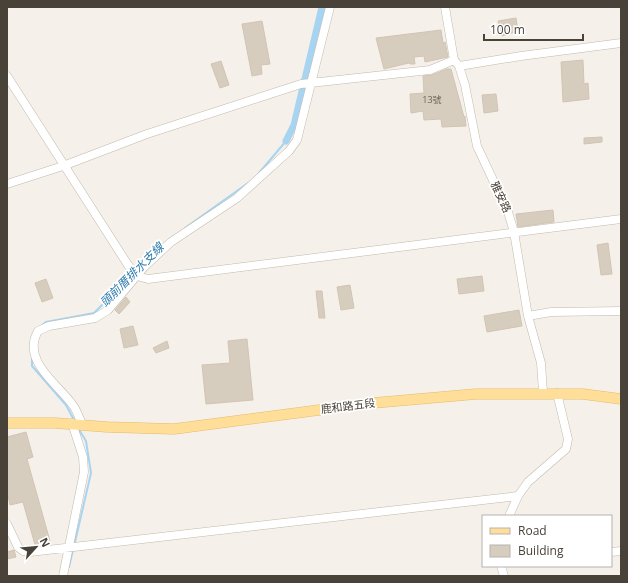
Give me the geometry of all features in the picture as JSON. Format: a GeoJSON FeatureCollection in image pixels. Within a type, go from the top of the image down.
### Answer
{"type":"FeatureCollection","features":[{"type":"Feature","properties":{"kind":"main road","name":"鹿和路五段"},"geometry":{"type":"LineString","coordinates":[[7,423],[78,424],[107,427],[174,429],[373,403],[476,394],[543,392],[583,394],[621,399]]}},
{"type":"Feature","properties":{"kind":"street"},"geometry":{"type":"LineString","coordinates":[[62,576],[70,546],[84,472],[83,457],[78,424],[73,405],[37,364],[34,342],[36,335],[38,331],[50,326],[95,318],[108,310],[144,268],[171,242],[237,198],[289,151],[297,140],[330,7]]}},
{"type":"Feature","properties":{"kind":"street","name":"雅安路"},"geometry":{"type":"LineString","coordinates":[[445,7],[477,146],[508,212],[514,232],[528,316],[541,363],[543,392]]}},
{"type":"Feature","properties":{"kind":"street"},"geometry":{"type":"LineString","coordinates":[[7,184],[63,166],[146,134],[302,84],[430,70],[457,63],[621,43]]}},
{"type":"Feature","properties":{"kind":"street"},"geometry":{"type":"LineString","coordinates":[[7,76],[63,166],[128,265],[138,276],[148,279],[621,219]]}},
{"type":"Feature","properties":{"kind":"street"},"geometry":{"type":"LineString","coordinates":[[528,316],[551,312],[621,311]]}},
{"type":"Feature","properties":{"kind":"street"},"geometry":{"type":"LineString","coordinates":[[509,515],[518,496],[528,482],[560,454],[567,444],[557,393]]}},
{"type":"Feature","properties":{"kind":"street"},"geometry":{"type":"LineString","coordinates":[[7,524],[18,547],[23,551],[518,496]]}},
{"type":"Feature","properties":{"kind":"building"},"geometry":{"type":"Polygon","coordinates":[[[516,18],[518,31],[502,36],[498,21],[516,18]]]}},
{"type":"Feature","properties":{"kind":"building"},"geometry":{"type":"Polygon","coordinates":[[[262,21],[270,64],[261,65],[262,74],[252,76],[242,24],[262,21]]]}},
{"type":"Feature","properties":{"kind":"building"},"geometry":{"type":"Polygon","coordinates":[[[441,30],[443,43],[445,42],[448,57],[425,62],[424,56],[414,57],[415,64],[409,63],[384,69],[376,38],[441,30]]]}},
{"type":"Feature","properties":{"kind":"building"},"geometry":{"type":"Polygon","coordinates":[[[583,60],[584,84],[588,83],[589,99],[563,102],[561,62],[583,60]]]}},
{"type":"Feature","properties":{"kind":"building"},"geometry":{"type":"Polygon","coordinates":[[[221,61],[229,85],[220,88],[211,64],[221,61]]]}},
{"type":"Feature","properties":{"kind":"building"},"geometry":{"type":"Polygon","coordinates":[[[447,69],[451,69],[464,117],[465,116],[466,126],[442,127],[441,119],[424,120],[423,111],[411,113],[410,94],[424,93],[423,76],[432,75],[447,69]]]}},
{"type":"Feature","properties":{"kind":"building"},"geometry":{"type":"Polygon","coordinates":[[[496,94],[498,111],[484,113],[482,95],[496,94]]]}},
{"type":"Feature","properties":{"kind":"building"},"geometry":{"type":"Polygon","coordinates":[[[602,137],[602,142],[584,144],[584,138],[602,137]]]}},
{"type":"Feature","properties":{"kind":"building"},"geometry":{"type":"Polygon","coordinates":[[[553,210],[554,222],[518,227],[516,214],[553,210]]]}},
{"type":"Feature","properties":{"kind":"building"},"geometry":{"type":"Polygon","coordinates":[[[608,243],[612,274],[601,275],[597,245],[608,243]]]}},
{"type":"Feature","properties":{"kind":"building"},"geometry":{"type":"Polygon","coordinates":[[[482,276],[484,291],[459,294],[457,279],[482,276]]]}},
{"type":"Feature","properties":{"kind":"building"},"geometry":{"type":"Polygon","coordinates":[[[46,279],[53,298],[42,302],[35,283],[46,279]]]}},
{"type":"Feature","properties":{"kind":"building"},"geometry":{"type":"Polygon","coordinates":[[[350,285],[354,308],[341,310],[337,287],[350,285]]]}},
{"type":"Feature","properties":{"kind":"building"},"geometry":{"type":"Polygon","coordinates":[[[316,291],[322,291],[325,318],[319,318],[316,291]]]}},
{"type":"Feature","properties":{"kind":"building"},"geometry":{"type":"Polygon","coordinates":[[[126,297],[130,302],[119,314],[115,310],[126,297]]]}},
{"type":"Feature","properties":{"kind":"building"},"geometry":{"type":"Polygon","coordinates":[[[519,310],[522,326],[487,332],[484,316],[519,310]]]}},
{"type":"Feature","properties":{"kind":"building"},"geometry":{"type":"Polygon","coordinates":[[[133,326],[138,345],[124,348],[120,329],[133,326]]]}},
{"type":"Feature","properties":{"kind":"building"},"geometry":{"type":"Polygon","coordinates":[[[247,339],[253,400],[206,404],[202,365],[230,363],[228,341],[247,339]]]}},
{"type":"Feature","properties":{"kind":"building"},"geometry":{"type":"Polygon","coordinates":[[[167,341],[169,348],[156,353],[153,348],[167,341]]]}},
{"type":"Feature","properties":{"kind":"building"},"geometry":{"type":"Polygon","coordinates":[[[26,432],[33,457],[27,459],[50,541],[35,545],[23,502],[10,505],[7,491],[7,437],[26,432]]]}},
{"type":"Feature","properties":{"kind":"building"},"geometry":{"type":"Polygon","coordinates":[[[14,550],[16,557],[7,559],[7,552],[14,550]]]}},
{"type":"Feature","properties":{"kind":"waterway"},"geometry":{"type":"LineString","coordinates":[[286,141],[294,125],[322,7]]}},
{"type":"Feature","properties":{"kind":"waterway","name":"頭前厝排水支線"},"geometry":{"type":"LineString","coordinates":[[259,173],[286,141]]}},
{"type":"Feature","properties":{"kind":"waterway","name":"頭前厝排水支線"},"geometry":{"type":"LineString","coordinates":[[185,228],[248,183]]}},
{"type":"Feature","properties":{"kind":"waterway","name":"頭前厝排水支線"},"geometry":{"type":"LineString","coordinates":[[151,255],[166,242]]}},
{"type":"Feature","properties":{"kind":"waterway","name":"頭前厝排水支線"},"geometry":{"type":"LineString","coordinates":[[42,325],[46,322],[94,313],[133,274]]}},
{"type":"Feature","properties":{"kind":"waterway","name":"頭前厝排水支線"},"geometry":{"type":"LineString","coordinates":[[32,355],[32,366],[66,405],[74,420]]}},
{"type":"Feature","properties":{"kind":"waterway","name":"頭前厝排水支線"},"geometry":{"type":"LineString","coordinates":[[75,542],[91,473],[86,441],[78,428]]}},
{"type":"Feature","properties":{"kind":"waterway","name":"頭前厝排水支線"},"geometry":{"type":"LineString","coordinates":[[69,567],[73,550]]}}]}
